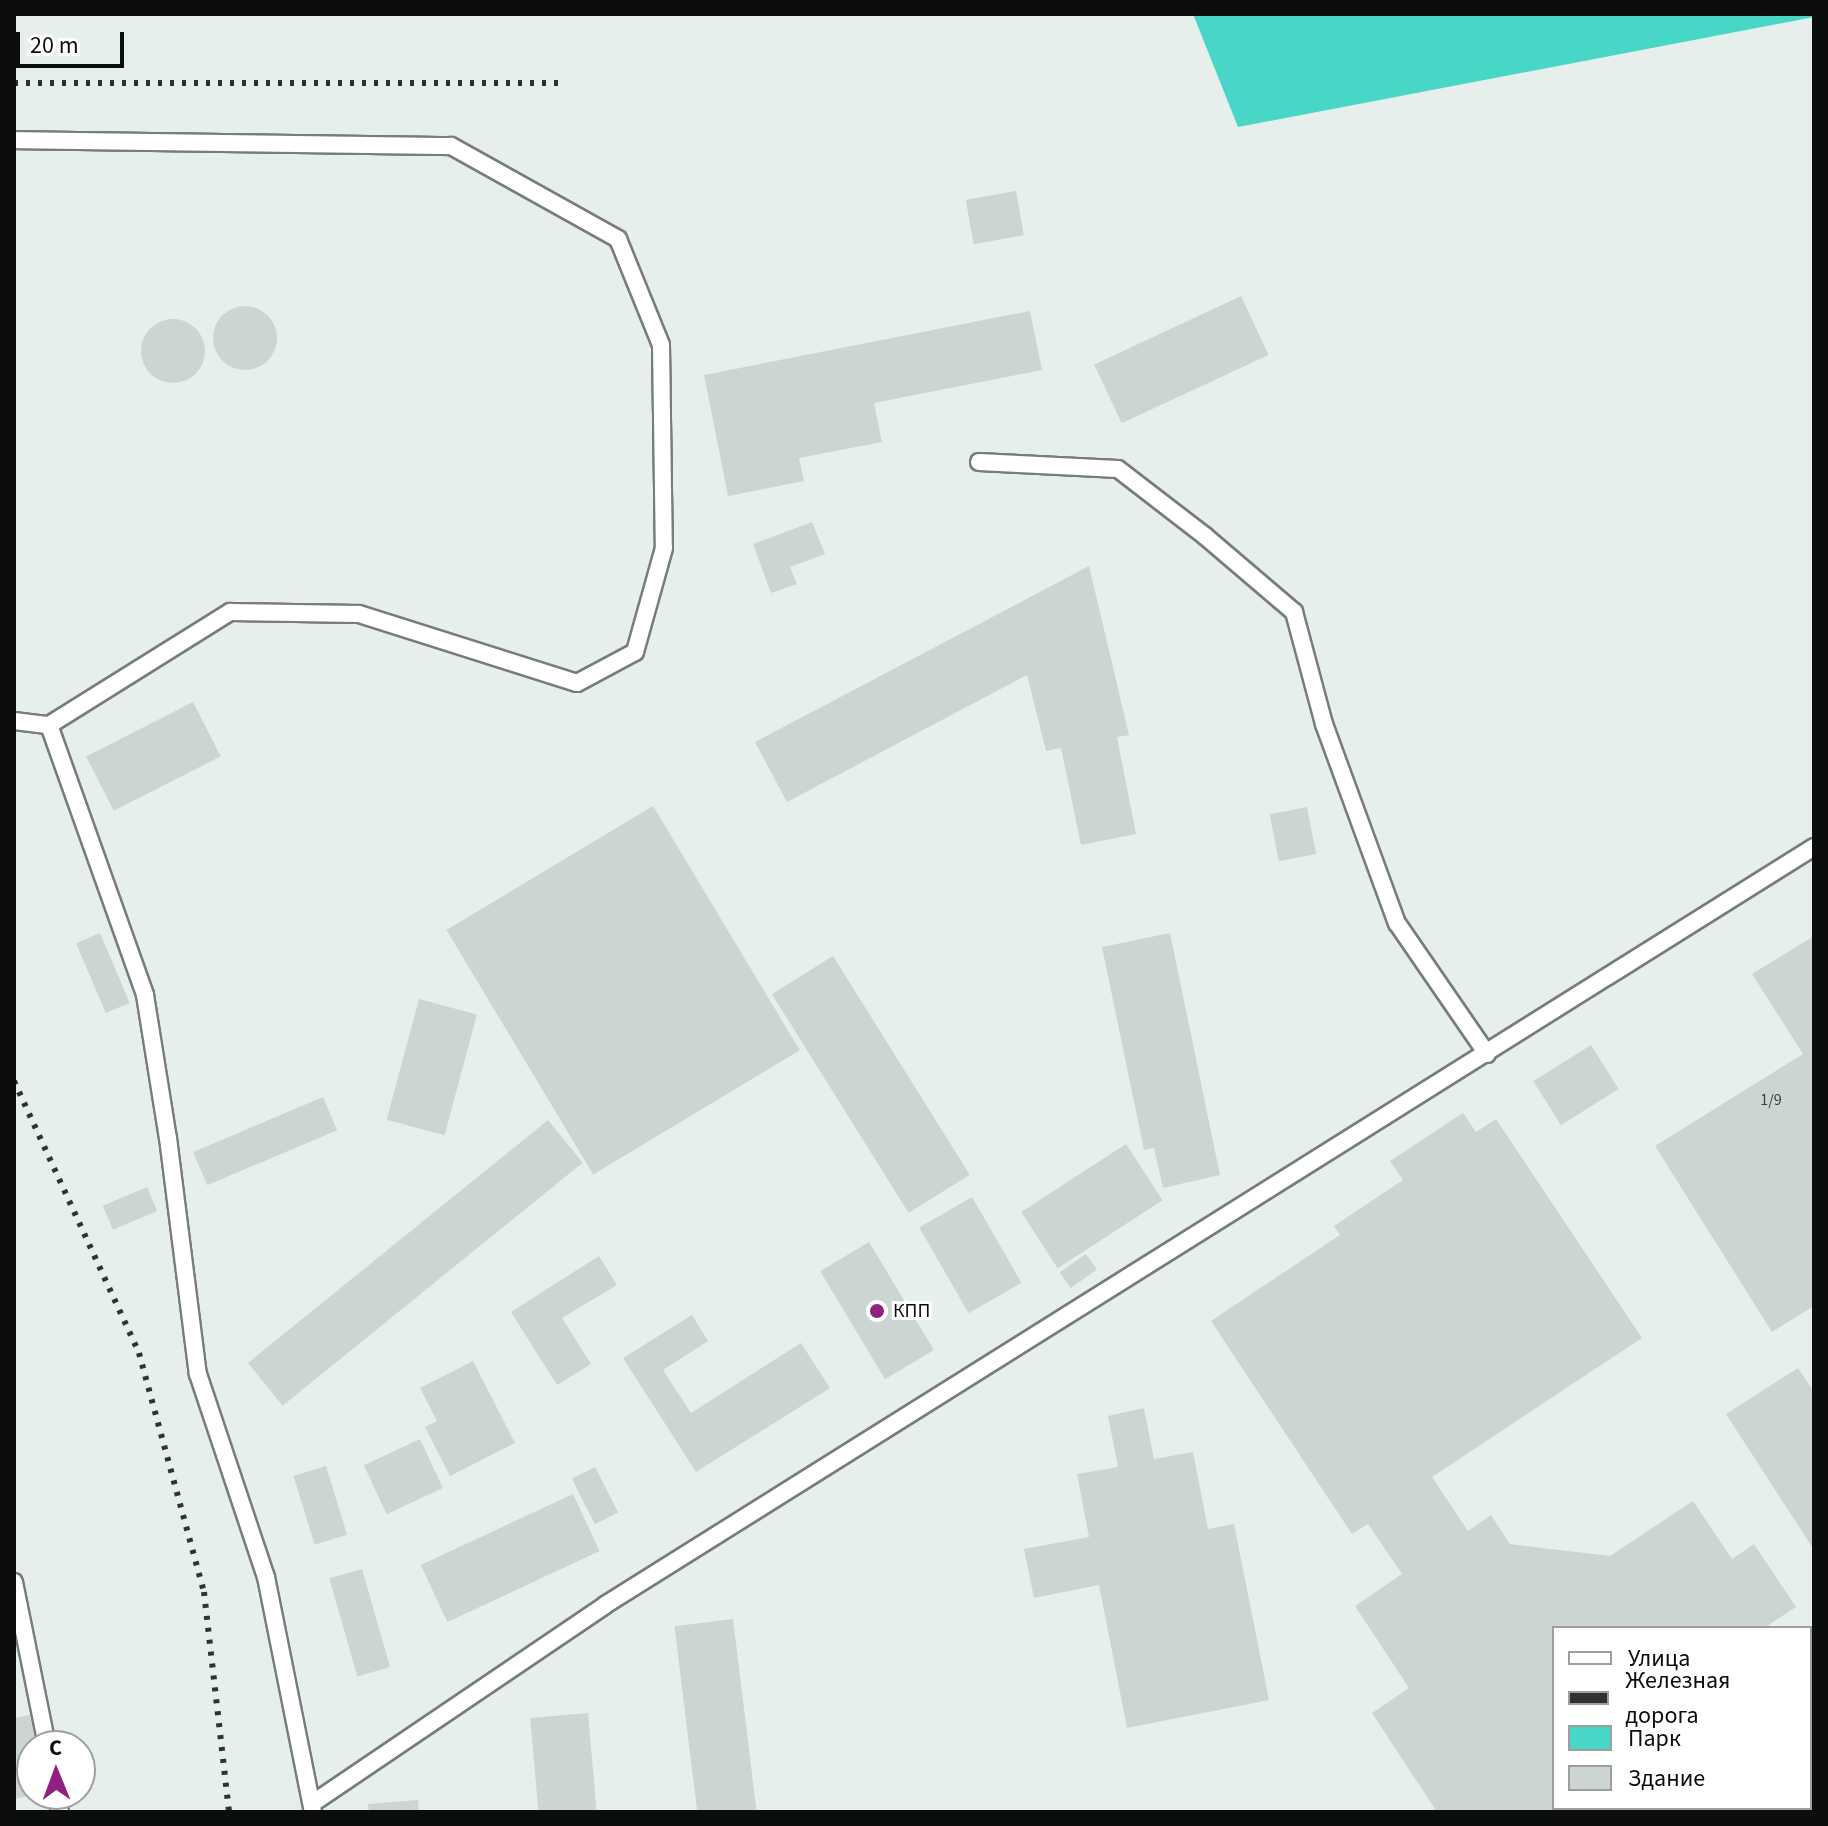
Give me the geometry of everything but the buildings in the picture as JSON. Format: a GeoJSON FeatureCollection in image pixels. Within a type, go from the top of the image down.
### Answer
{"type":"FeatureCollection","features":[{"type":"Feature","properties":{"kind":"lane"},"geometry":{"type":"LineString","coordinates":[[14,140],[451,146],[618,239],[661,345],[664,548],[635,652],[577,683],[359,614],[230,612],[49,725],[14,721]]}},
{"type":"Feature","properties":{"kind":"lane"},"geometry":{"type":"LineString","coordinates":[[979,462],[1118,469],[1205,536],[1294,612],[1324,724],[1397,923],[1487,1054]]}},
{"type":"Feature","properties":{"kind":"lane"},"geometry":{"type":"LineString","coordinates":[[49,725],[145,995],[168,1138],[198,1374],[266,1577],[313,1808],[605,1605],[1814,847]]}},
{"type":"Feature","properties":{"kind":"lane"},"geometry":{"type":"LineString","coordinates":[[14,1582],[44,1730]]}},
{"type":"Feature","properties":{"kind":"green space"},"geometry":{"type":"Polygon","coordinates":[[[1193,14],[1814,14],[1814,17],[1238,127],[1193,14]]]}},
{"type":"Feature","properties":{"kind":"railway"},"geometry":{"type":"LineString","coordinates":[[14,83],[561,83]]}},
{"type":"Feature","properties":{"kind":"railway"},"geometry":{"type":"LineString","coordinates":[[14,1081],[139,1353],[204,1592],[229,1812]]}},
{"type":"Feature","properties":{"kind":"place","name":"КПП"},"geometry":{"type":"Point","coordinates":[877,1311]}}]}
